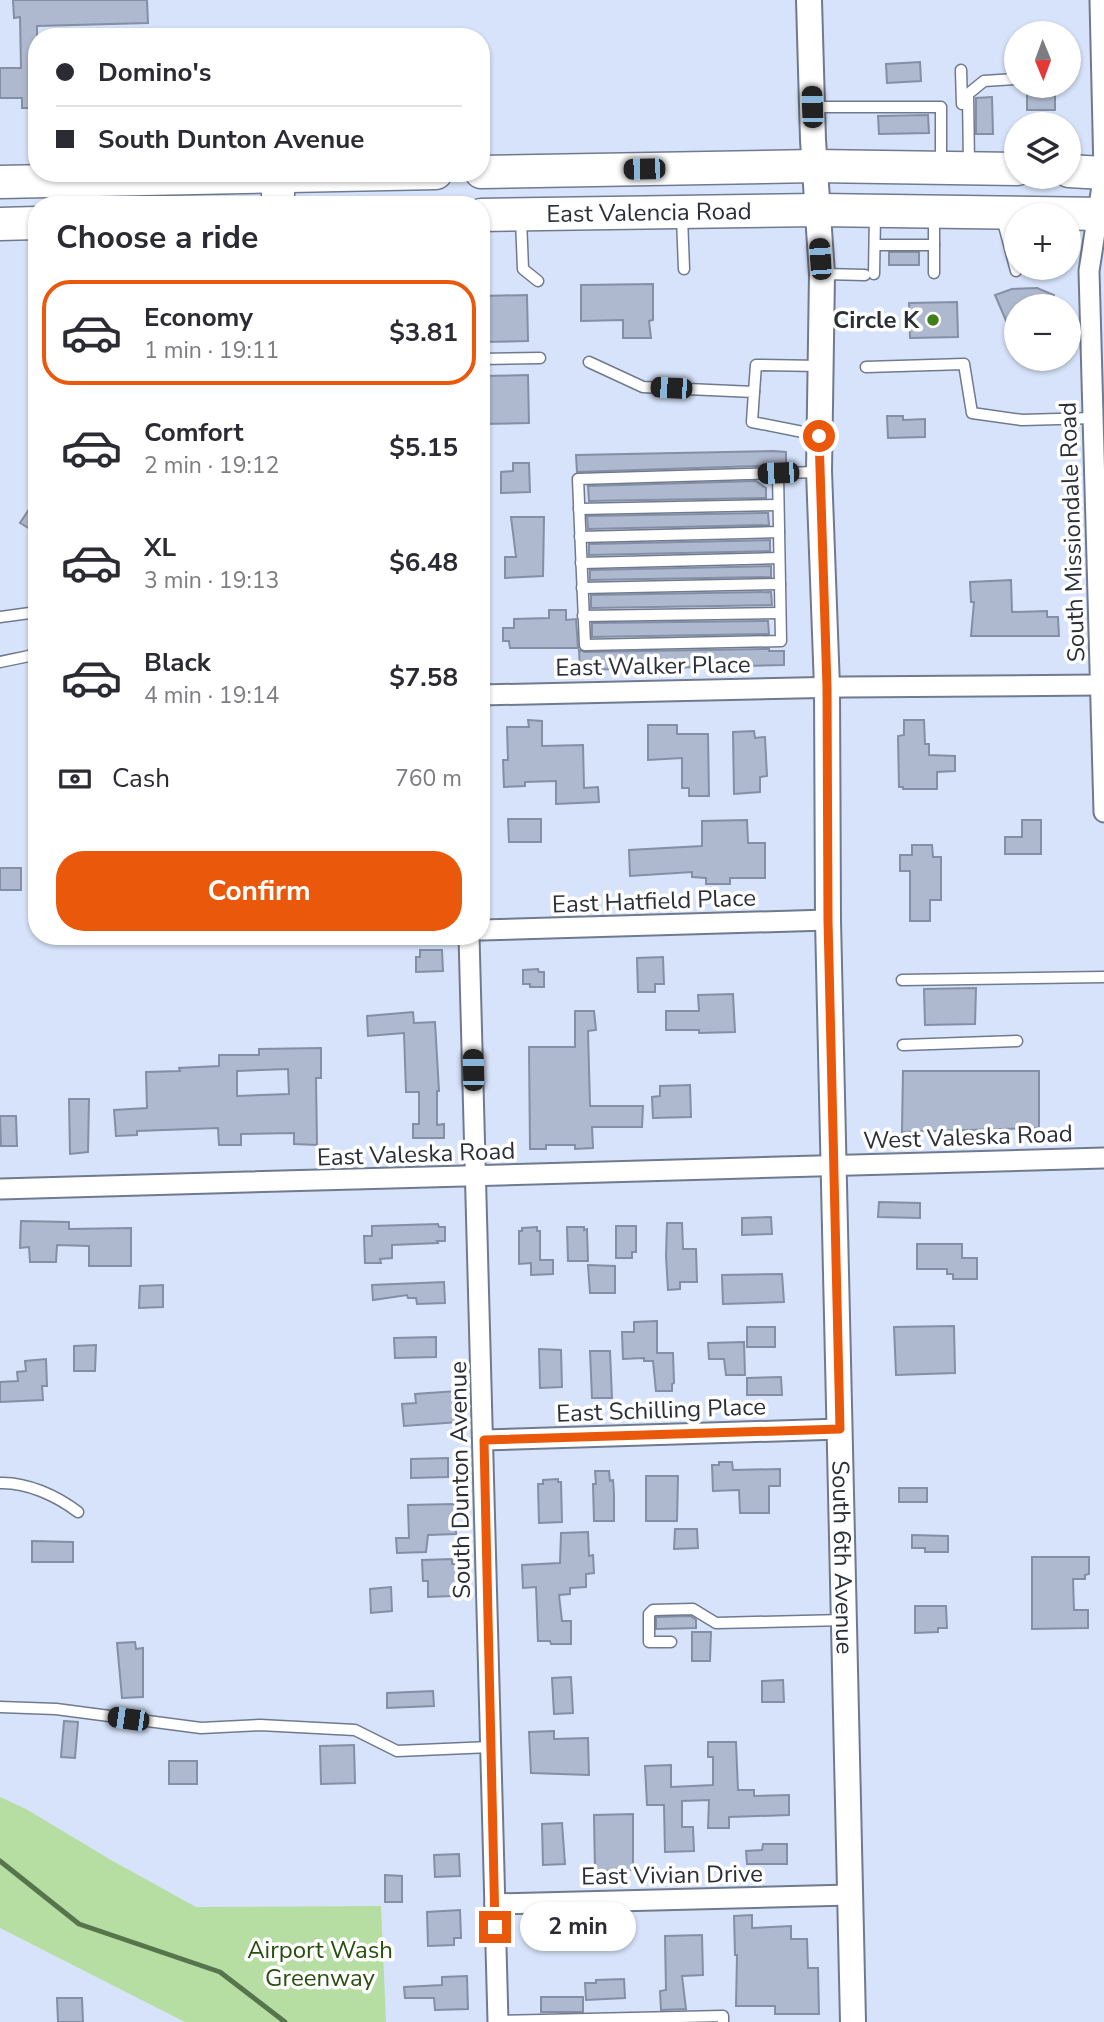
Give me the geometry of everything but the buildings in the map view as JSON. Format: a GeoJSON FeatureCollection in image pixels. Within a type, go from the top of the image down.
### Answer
{"type":"FeatureCollection","features":[{"type":"Feature","properties":{"kind":"main road","name":"East Valencia Road"},"geometry":{"type":"LineString","coordinates":[[490,172],[815,166],[1004,169]]}},
{"type":"Feature","properties":{"kind":"main road"},"geometry":{"type":"LineString","coordinates":[[1081,172],[1104,173]]}},
{"type":"Feature","properties":{"kind":"main road"},"geometry":{"type":"LineString","coordinates":[[0,182],[278,191],[357,182]]}},
{"type":"Feature","properties":{"kind":"main road","name":"East Valencia Road"},"geometry":{"type":"LineString","coordinates":[[490,215],[818,210],[1100,215]]}},
{"type":"Feature","properties":{"kind":"main road"},"geometry":{"type":"LineString","coordinates":[[0,224],[28,223]]}},
{"type":"Feature","properties":{"kind":"street","name":"South 6th Avenue"},"geometry":{"type":"LineString","coordinates":[[809,0],[821,274],[819,471],[827,687],[828,920],[853,2022]]}},
{"type":"Feature","properties":{"kind":"street","name":"South Missiondale Road"},"geometry":{"type":"LineString","coordinates":[[1100,0],[1104,173],[1100,215],[1089,271],[1098,333],[1094,418],[1104,812]]}},
{"type":"Feature","properties":{"kind":"street","name":"East Walker Place"},"geometry":{"type":"LineString","coordinates":[[490,695],[827,687],[1101,685]]}},
{"type":"Feature","properties":{"kind":"street","name":"East Hatfield Place"},"geometry":{"type":"LineString","coordinates":[[490,930],[828,920]]}},
{"type":"Feature","properties":{"kind":"street","name":"South Dunton Avenue"},"geometry":{"type":"LineString","coordinates":[[469,945],[498,2022]]}},
{"type":"Feature","properties":{"kind":"street","name":"West Valeska Road"},"geometry":{"type":"LineString","coordinates":[[833,1166],[1104,1158]]}},
{"type":"Feature","properties":{"kind":"street","name":"East Valeska Road"},"geometry":{"type":"LineString","coordinates":[[0,1189],[833,1166]]}},
{"type":"Feature","properties":{"kind":"street","name":"East Schilling Place"},"geometry":{"type":"LineString","coordinates":[[484,1440],[840,1429]]}},
{"type":"Feature","properties":{"kind":"street","name":"East Vivian Drive"},"geometry":{"type":"LineString","coordinates":[[495,1904],[850,1895]]}},
{"type":"Feature","properties":{"kind":"lane"},"geometry":{"type":"LineString","coordinates":[[958,169],[961,70]]}},
{"type":"Feature","properties":{"kind":"lane"},"geometry":{"type":"LineString","coordinates":[[958,169],[968,94],[984,81],[1004,80]]}},
{"type":"Feature","properties":{"kind":"lane"},"geometry":{"type":"LineString","coordinates":[[812,107],[941,107],[958,169]]}},
{"type":"Feature","properties":{"kind":"lane"},"geometry":{"type":"LineString","coordinates":[[821,274],[870,275],[875,211]]}},
{"type":"Feature","properties":{"kind":"lane"},"geometry":{"type":"LineString","coordinates":[[681,212],[684,269]]}},
{"type":"Feature","properties":{"kind":"lane"},"geometry":{"type":"LineString","coordinates":[[934,212],[934,273]]}},
{"type":"Feature","properties":{"kind":"lane"},"geometry":{"type":"LineString","coordinates":[[1001,213],[1004,225]]}},
{"type":"Feature","properties":{"kind":"lane"},"geometry":{"type":"LineString","coordinates":[[521,215],[523,269],[538,281]]}},
{"type":"Feature","properties":{"kind":"lane"},"geometry":{"type":"LineString","coordinates":[[874,245],[934,245]]}},
{"type":"Feature","properties":{"kind":"lane"},"geometry":{"type":"LineString","coordinates":[[490,359],[540,358]]}},
{"type":"Feature","properties":{"kind":"lane"},"geometry":{"type":"LineString","coordinates":[[589,362],[643,387],[754,392]]}},
{"type":"Feature","properties":{"kind":"lane"},"geometry":{"type":"LineString","coordinates":[[866,367],[964,364],[972,414],[1022,420],[1094,418]]}},
{"type":"Feature","properties":{"kind":"lane"},"geometry":{"type":"LineString","coordinates":[[819,436],[752,422],[756,365],[820,366]]}},
{"type":"Feature","properties":{"kind":"lane"},"geometry":{"type":"LineString","coordinates":[[778,473],[781,641],[585,645],[578,479],[819,471]]}},
{"type":"Feature","properties":{"kind":"lane"},"geometry":{"type":"LineString","coordinates":[[579,509],[778,505]]}},
{"type":"Feature","properties":{"kind":"lane"},"geometry":{"type":"LineString","coordinates":[[580,537],[779,532]]}},
{"type":"Feature","properties":{"kind":"lane"},"geometry":{"type":"LineString","coordinates":[[581,563],[779,558]]}},
{"type":"Feature","properties":{"kind":"lane"},"geometry":{"type":"LineString","coordinates":[[582,589],[780,584]]}},
{"type":"Feature","properties":{"kind":"lane"},"geometry":{"type":"LineString","coordinates":[[0,617],[28,613]]}},
{"type":"Feature","properties":{"kind":"lane"},"geometry":{"type":"LineString","coordinates":[[583,616],[780,613]]}},
{"type":"Feature","properties":{"kind":"lane"},"geometry":{"type":"LineString","coordinates":[[0,662],[28,656]]}},
{"type":"Feature","properties":{"kind":"lane"},"geometry":{"type":"LineString","coordinates":[[902,980],[1104,977]]}},
{"type":"Feature","properties":{"kind":"lane"},"geometry":{"type":"LineString","coordinates":[[903,1045],[1017,1041]]}},
{"type":"Feature","properties":{"kind":"lane"},"geometry":{"type":"LineString","coordinates":[[0,1483],[29,1487],[78,1512]]}},
{"type":"Feature","properties":{"kind":"lane"},"geometry":{"type":"LineString","coordinates":[[671,1642],[649,1642],[649,1614],[653,1610],[693,1609],[716,1623],[845,1620]]}},
{"type":"Feature","properties":{"kind":"lane"},"geometry":{"type":"LineString","coordinates":[[0,1707],[56,1709],[201,1728],[260,1725],[355,1730],[397,1751],[491,1747]]}},
{"type":"Feature","properties":{"kind":"lane"},"geometry":{"type":"LineString","coordinates":[[498,2022],[723,2016],[723,2022]]}},
{"type":"Feature","properties":{"kind":"green space","name":"Airport Wash Greenway"},"geometry":{"type":"Polygon","coordinates":[[[0,1797],[26,1809],[196,1907],[381,1906],[386,2022],[185,2022],[0,1928],[0,1797]]]}},
{"type":"Feature","properties":{"kind":"waterway"},"geometry":{"type":"LineString","coordinates":[[0,1861],[79,1924],[220,1972],[285,2022]]}},
{"type":"Feature","properties":{"kind":"place","name":"Circle K"},"geometry":{"type":"Point","coordinates":[933,320]}},
{"type":"Feature","properties":{"kind":"route"},"geometry":{"type":"LineString","coordinates":[[495,1927],[484,1440],[840,1429],[828,920],[827,687],[819,436]]}}]}
